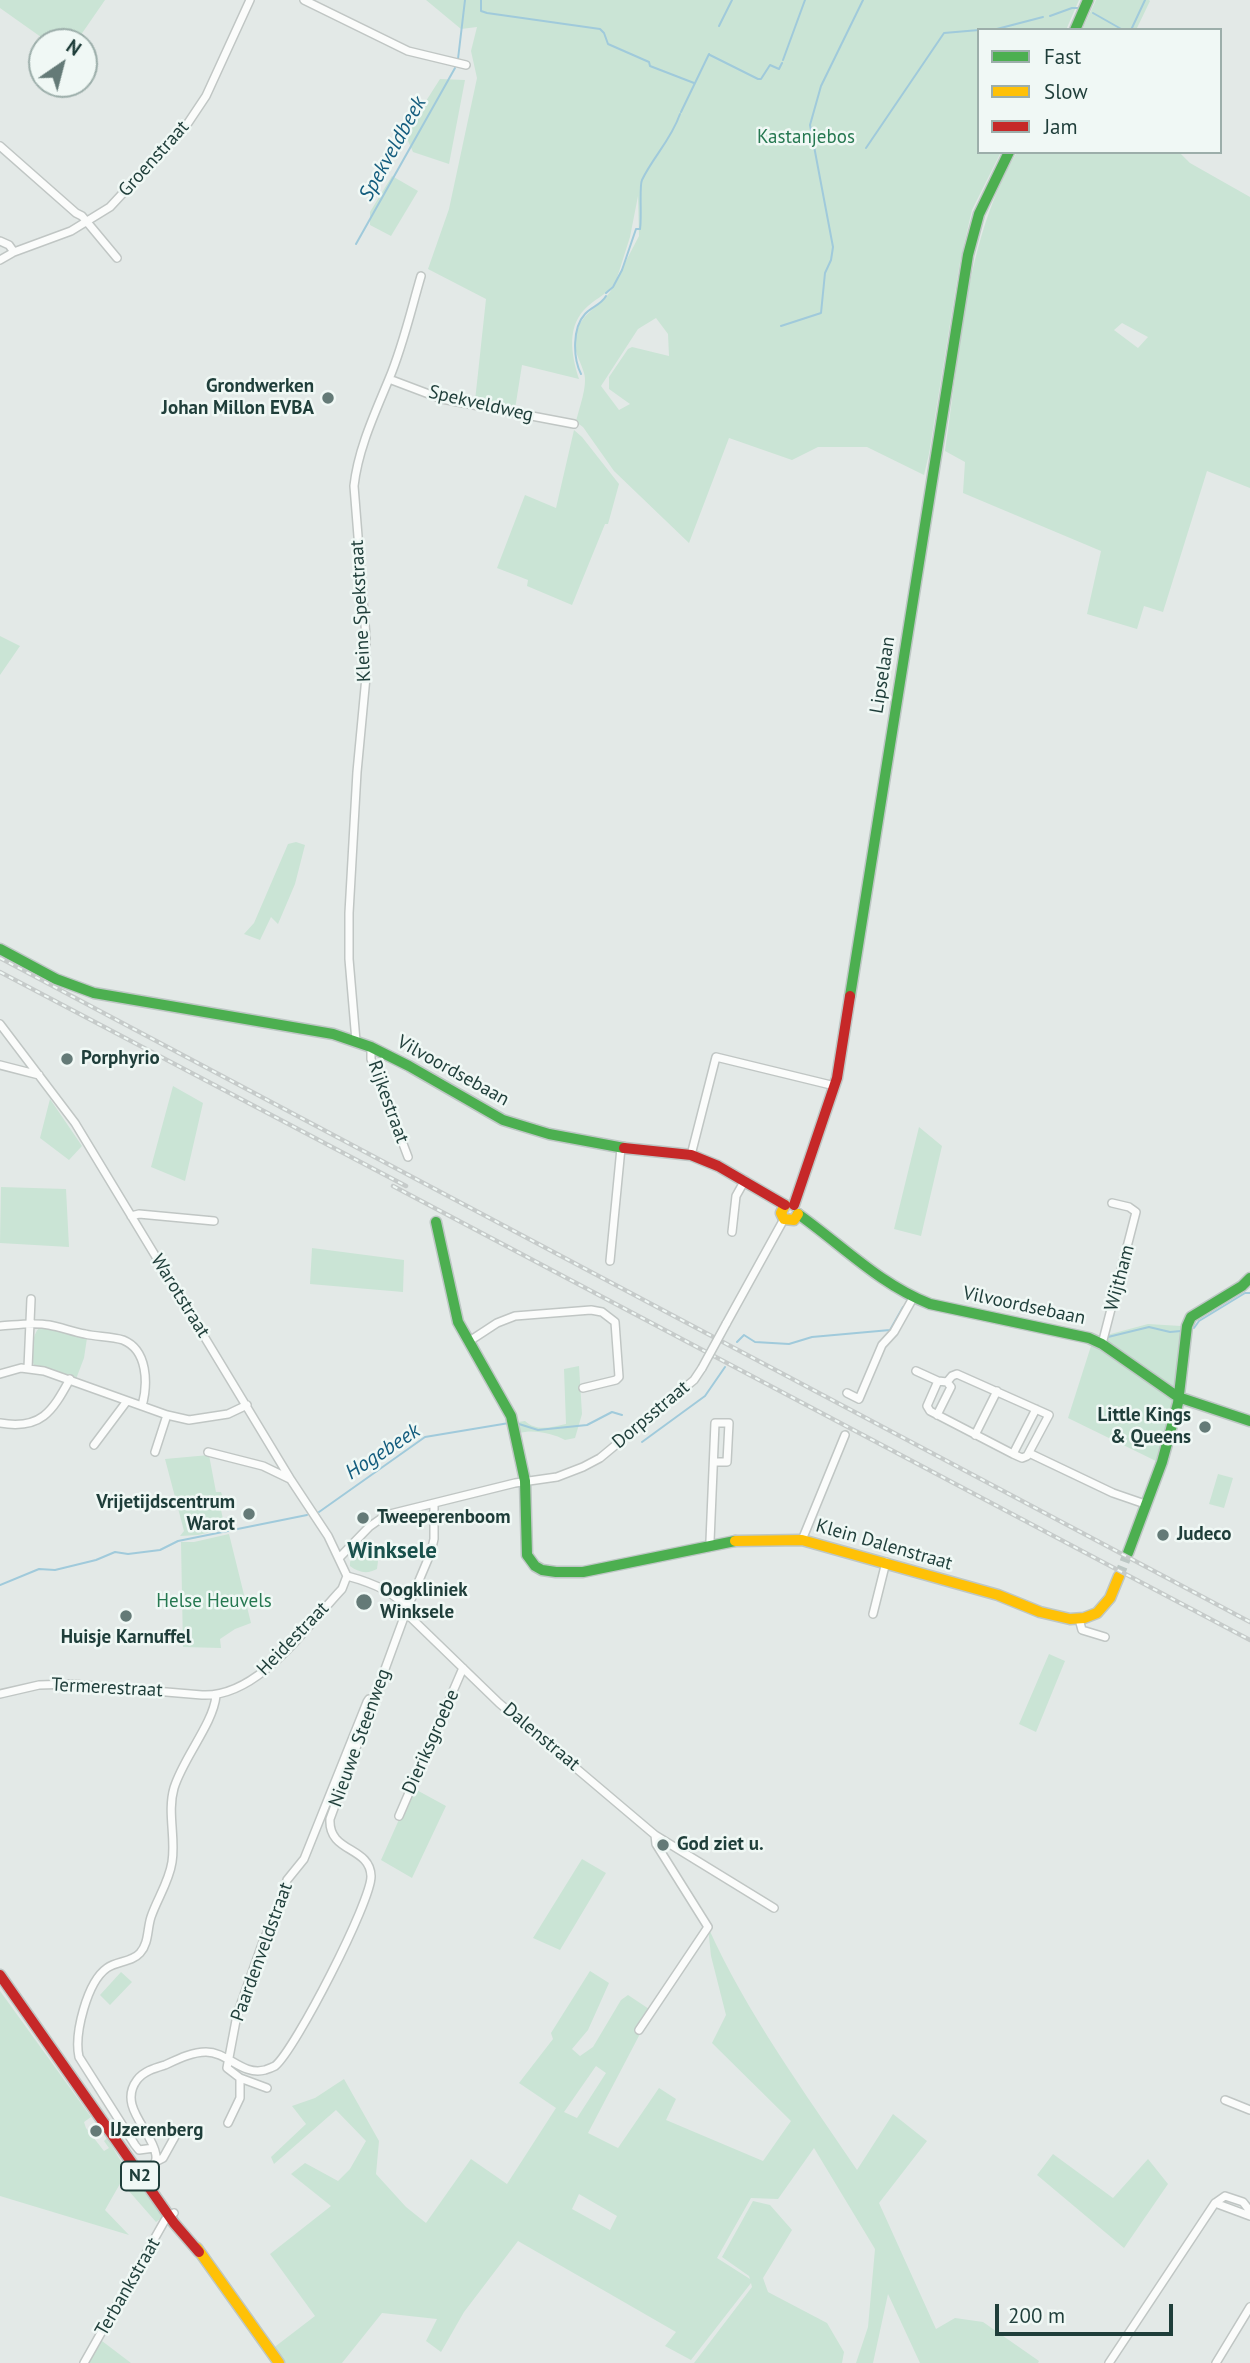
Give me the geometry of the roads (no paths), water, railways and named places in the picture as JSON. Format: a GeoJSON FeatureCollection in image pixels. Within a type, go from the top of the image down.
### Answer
{"type":"FeatureCollection","features":[{"type":"Feature","properties":{"kind":"street","name":"Groenstraat"},"geometry":{"type":"LineString","coordinates":[[0,260],[78,227],[110,206],[188,123],[206,96],[250,0]]}},
{"type":"Feature","properties":{"kind":"street"},"geometry":{"type":"LineString","coordinates":[[304,0],[408,51],[466,65]]}},
{"type":"Feature","properties":{"kind":"street"},"geometry":{"type":"LineString","coordinates":[[1076,28],[1088,0]]}},
{"type":"Feature","properties":{"kind":"street"},"geometry":{"type":"LineString","coordinates":[[0,146],[82,216],[117,258]]}},
{"type":"Feature","properties":{"kind":"street","name":"Lipselaan"},"geometry":{"type":"LineString","coordinates":[[793,1208],[835,1086],[968,255],[979,214],[1008,154]]}},
{"type":"Feature","properties":{"kind":"street"},"geometry":{"type":"LineString","coordinates":[[76,213],[73,217],[78,227]]}},
{"type":"Feature","properties":{"kind":"street"},"geometry":{"type":"LineString","coordinates":[[0,241],[9,245],[14,252]]}},
{"type":"Feature","properties":{"kind":"street","name":"Kleine Spekstraat"},"geometry":{"type":"LineString","coordinates":[[356,1041],[349,959],[349,913],[357,772],[366,677],[366,637],[354,486],[363,447],[389,379],[421,276]]}},
{"type":"Feature","properties":{"kind":"street","name":"Spekveldweg"},"geometry":{"type":"LineString","coordinates":[[389,379],[442,399],[574,424]]}},
{"type":"Feature","properties":{"kind":"street","name":"Vilvoordsebaan"},"geometry":{"type":"LineString","coordinates":[[0,949],[56,979],[94,993],[333,1034],[356,1041],[503,1120],[550,1134],[621,1148],[691,1155],[745,1180],[793,1208],[891,1285],[913,1298],[1089,1338],[1102,1343],[1178,1397],[1250,1421]]}},
{"type":"Feature","properties":{"kind":"street","name":"Warotstraat"},"geometry":{"type":"LineString","coordinates":[[0,1024],[75,1123],[340,1558],[347,1576]]}},
{"type":"Feature","properties":{"kind":"street","name":"Rijkestraat"},"geometry":{"type":"LineString","coordinates":[[371,1047],[371,1059],[408,1157]]}},
{"type":"Feature","properties":{"kind":"street"},"geometry":{"type":"LineString","coordinates":[[691,1155],[716,1057],[835,1086]]}},
{"type":"Feature","properties":{"kind":"street"},"geometry":{"type":"LineString","coordinates":[[0,1065],[39,1075]]}},
{"type":"Feature","properties":{"kind":"street"},"geometry":{"type":"LineString","coordinates":[[610,1261],[621,1148]]}},
{"type":"Feature","properties":{"kind":"street"},"geometry":{"type":"LineString","coordinates":[[732,1232],[737,1196],[745,1180]]}},
{"type":"Feature","properties":{"kind":"street","name":"Wijtham"},"geometry":{"type":"LineString","coordinates":[[1102,1343],[1136,1212],[1129,1207],[1112,1203]]}},
{"type":"Feature","properties":{"kind":"street"},"geometry":{"type":"LineString","coordinates":[[784,1219],[794,1220],[793,1208]]}},
{"type":"Feature","properties":{"kind":"street"},"geometry":{"type":"LineString","coordinates":[[131,1216],[139,1214],[214,1221]]}},
{"type":"Feature","properties":{"kind":"street","name":"Dorpsstraat"},"geometry":{"type":"LineString","coordinates":[[340,1558],[369,1527],[386,1516],[525,1481],[568,1474],[600,1458],[694,1380],[784,1219]]}},
{"type":"Feature","properties":{"kind":"street","name":"Klein Dalenstraat"},"geometry":{"type":"LineString","coordinates":[[436,1222],[458,1322],[511,1416],[525,1481],[527,1555],[535,1566],[556,1573],[583,1572],[711,1544],[742,1540],[802,1540],[1019,1601],[1048,1616],[1079,1619]]}},
{"type":"Feature","properties":{"kind":"street"},"geometry":{"type":"LineString","coordinates":[[1128,1553],[1162,1462],[1178,1403],[1185,1337],[1191,1317],[1242,1286],[1250,1278]]}},
{"type":"Feature","properties":{"kind":"street"},"geometry":{"type":"LineString","coordinates":[[29,1368],[31,1298]]}},
{"type":"Feature","properties":{"kind":"street"},"geometry":{"type":"LineString","coordinates":[[847,1394],[859,1399],[882,1345],[894,1332],[913,1298]]}},
{"type":"Feature","properties":{"kind":"street"},"geometry":{"type":"LineString","coordinates":[[468,1342],[497,1323],[515,1316],[591,1310],[602,1312],[615,1322],[619,1377],[583,1388]]}},
{"type":"Feature","properties":{"kind":"street"},"geometry":{"type":"LineString","coordinates":[[0,1326],[51,1325],[130,1343],[142,1360],[146,1388],[142,1406]]}},
{"type":"Feature","properties":{"kind":"street"},"geometry":{"type":"LineString","coordinates":[[0,1374],[29,1368],[70,1379],[167,1415],[195,1420],[228,1414],[247,1405]]}},
{"type":"Feature","properties":{"kind":"street"},"geometry":{"type":"LineString","coordinates":[[916,1371],[947,1382],[951,1387],[937,1415]]}},
{"type":"Feature","properties":{"kind":"street"},"geometry":{"type":"LineString","coordinates":[[938,1381],[927,1406],[937,1415],[1022,1458],[1029,1453],[1048,1415],[957,1374],[947,1382]]}},
{"type":"Feature","properties":{"kind":"street"},"geometry":{"type":"LineString","coordinates":[[0,1423],[32,1424],[46,1416],[58,1402],[70,1379]]}},
{"type":"Feature","properties":{"kind":"street"},"geometry":{"type":"LineString","coordinates":[[975,1435],[997,1391]]}},
{"type":"Feature","properties":{"kind":"street"},"geometry":{"type":"LineString","coordinates":[[94,1445],[127,1401]]}},
{"type":"Feature","properties":{"kind":"street"},"geometry":{"type":"LineString","coordinates":[[1013,1454],[1037,1409]]}},
{"type":"Feature","properties":{"kind":"street"},"geometry":{"type":"LineString","coordinates":[[155,1452],[167,1415]]}},
{"type":"Feature","properties":{"kind":"street"},"geometry":{"type":"LineString","coordinates":[[711,1544],[713,1462],[715,1423],[729,1423],[727,1462],[713,1462]]}},
{"type":"Feature","properties":{"kind":"street"},"geometry":{"type":"LineString","coordinates":[[802,1540],[845,1435]]}},
{"type":"Feature","properties":{"kind":"street"},"geometry":{"type":"LineString","coordinates":[[208,1452],[263,1466],[291,1480]]}},
{"type":"Feature","properties":{"kind":"street"},"geometry":{"type":"LineString","coordinates":[[1029,1453],[1113,1493],[1145,1504]]}},
{"type":"Feature","properties":{"kind":"street"},"geometry":{"type":"LineString","coordinates":[[406,1610],[433,1545],[434,1504]]}},
{"type":"Feature","properties":{"kind":"street"},"geometry":{"type":"LineString","coordinates":[[873,1615],[886,1562]]}},
{"type":"Feature","properties":{"kind":"street","name":"Dalenstraat"},"geometry":{"type":"LineString","coordinates":[[347,1576],[370,1584],[401,1601],[406,1610],[499,1703],[655,1835],[656,1844],[708,1927],[639,2030]]}},
{"type":"Feature","properties":{"kind":"street","name":"Heidestraat"},"geometry":{"type":"LineString","coordinates":[[216,1696],[235,1690],[266,1670],[342,1588],[347,1576]]}},
{"type":"Feature","properties":{"kind":"street"},"geometry":{"type":"LineString","coordinates":[[1105,1637],[1082,1630],[1079,1619],[1094,1614],[1108,1602],[1119,1576]]}},
{"type":"Feature","properties":{"kind":"street","name":"Nieuwe Steenweg"},"geometry":{"type":"LineString","coordinates":[[155,2162],[154,2148],[131,2106],[131,2093],[137,2080],[150,2071],[191,2054],[210,2052],[240,2067],[256,2071],[275,2066],[312,2009],[354,1923],[369,1885],[370,1870],[363,1858],[337,1842],[331,1831],[330,1819],[406,1610]]}},
{"type":"Feature","properties":{"kind":"street","name":"Dieriksgroebe"},"geometry":{"type":"LineString","coordinates":[[399,1816],[463,1668]]}},
{"type":"Feature","properties":{"kind":"street","name":"Termerestraat"},"geometry":{"type":"LineString","coordinates":[[0,1694],[49,1684],[216,1696]]}},
{"type":"Feature","properties":{"kind":"street"},"geometry":{"type":"LineString","coordinates":[[154,2148],[137,2148],[79,2057],[77,2045],[88,1998],[96,1980],[106,1969],[118,1962],[132,1959],[144,1947],[150,1922],[172,1865],[175,1785],[209,1717],[216,1696]]}},
{"type":"Feature","properties":{"kind":"street","name":"Paardenveldstraat"},"geometry":{"type":"LineString","coordinates":[[227,2059],[237,2015],[287,1880],[304,1859],[367,1702],[369,1699],[374,1700]]}},
{"type":"Feature","properties":{"kind":"street"},"geometry":{"type":"LineString","coordinates":[[655,1835],[774,1909]]}},
{"type":"Feature","properties":{"kind":"street","name":"N2"},"geometry":{"type":"LineString","coordinates":[[0,1975],[279,2363]]}},
{"type":"Feature","properties":{"kind":"street"},"geometry":{"type":"LineString","coordinates":[[227,2059],[227,2068],[240,2078],[267,2088]]}},
{"type":"Feature","properties":{"kind":"street"},"geometry":{"type":"LineString","coordinates":[[228,2123],[240,2098],[240,2078]]}},
{"type":"Feature","properties":{"kind":"street"},"geometry":{"type":"LineString","coordinates":[[1225,2100],[1250,2110]]}},
{"type":"Feature","properties":{"kind":"street"},"geometry":{"type":"LineString","coordinates":[[145,2178],[152,2172],[155,2162],[163,2158],[178,2131]]}},
{"type":"Feature","properties":{"kind":"street"},"geometry":{"type":"LineString","coordinates":[[1109,2363],[1215,2203],[1225,2196],[1243,2203],[1250,2211]]}},
{"type":"Feature","properties":{"kind":"street"},"geometry":{"type":"LineString","coordinates":[[1215,2203],[1250,2216]]}},
{"type":"Feature","properties":{"kind":"street","name":"Terbankstraat"},"geometry":{"type":"LineString","coordinates":[[84,2363],[165,2220],[172,2215]]}},
{"type":"Feature","properties":{"kind":"street"},"geometry":{"type":"LineString","coordinates":[[1216,2363],[1250,2307]]}},
{"type":"Feature","properties":{"kind":"waterway","name":"Spekveldbeek"},"geometry":{"type":"LineString","coordinates":[[458,59],[465,0]]}},
{"type":"Feature","properties":{"kind":"waterway"},"geometry":{"type":"LineString","coordinates":[[481,0],[481,11],[487,13],[600,29],[608,44],[649,62],[650,66],[694,83]]}},
{"type":"Feature","properties":{"kind":"waterway"},"geometry":{"type":"LineString","coordinates":[[719,26],[732,0]]}},
{"type":"Feature","properties":{"kind":"waterway"},"geometry":{"type":"LineString","coordinates":[[783,60],[805,0]]}},
{"type":"Feature","properties":{"kind":"waterway"},"geometry":{"type":"LineString","coordinates":[[781,326],[821,313],[825,273],[833,247],[810,125],[821,86],[863,0]]}},
{"type":"Feature","properties":{"kind":"waterway"},"geometry":{"type":"LineString","coordinates":[[1132,28],[1145,0]]}},
{"type":"Feature","properties":{"kind":"waterway"},"geometry":{"type":"LineString","coordinates":[[1050,16],[1079,8]]}},
{"type":"Feature","properties":{"kind":"waterway"},"geometry":{"type":"LineString","coordinates":[[1093,13],[1119,28]]}},
{"type":"Feature","properties":{"kind":"waterway"},"geometry":{"type":"LineString","coordinates":[[1001,28],[1043,17]]}},
{"type":"Feature","properties":{"kind":"waterway"},"geometry":{"type":"LineString","coordinates":[[866,148],[944,33],[977,30]]}},
{"type":"Feature","properties":{"kind":"waterway"},"geometry":{"type":"LineString","coordinates":[[681,112],[709,54]]}},
{"type":"Feature","properties":{"kind":"waterway"},"geometry":{"type":"LineString","coordinates":[[710,55],[758,79],[761,79],[770,65],[779,69],[782,63]]}},
{"type":"Feature","properties":{"kind":"waterway","name":"Spekveldbeek"},"geometry":{"type":"LineString","coordinates":[[356,244],[455,68]]}},
{"type":"Feature","properties":{"kind":"waterway"},"geometry":{"type":"LineString","coordinates":[[606,293],[613,287],[622,270],[636,229],[640,229],[642,180],[680,114]]}},
{"type":"Feature","properties":{"kind":"waterway"},"geometry":{"type":"LineString","coordinates":[[581,374],[575,352],[578,327],[585,314],[606,296]]}},
{"type":"Feature","properties":{"kind":"waterway","name":"Hogebeek"},"geometry":{"type":"LineString","coordinates":[[1194,1328],[1199,1321],[1245,1293],[1250,1293]]}},
{"type":"Feature","properties":{"kind":"waterway","name":"Hogebeek"},"geometry":{"type":"LineString","coordinates":[[737,1342],[744,1335],[755,1342],[789,1344],[812,1337],[890,1330],[903,1307]]}},
{"type":"Feature","properties":{"kind":"waterway","name":"Hogebeek"},"geometry":{"type":"LineString","coordinates":[[1108,1337],[1149,1327],[1170,1332],[1181,1331]]}},
{"type":"Feature","properties":{"kind":"waterway","name":"Hogebeek"},"geometry":{"type":"LineString","coordinates":[[642,1442],[705,1396],[725,1367]]}},
{"type":"Feature","properties":{"kind":"waterway","name":"Hogebeek"},"geometry":{"type":"LineString","coordinates":[[519,1424],[538,1430],[587,1425],[612,1412],[622,1415]]}},
{"type":"Feature","properties":{"kind":"waterway","name":"Hogebeek"},"geometry":{"type":"LineString","coordinates":[[319,1512],[425,1437],[509,1423]]}},
{"type":"Feature","properties":{"kind":"waterway","name":"Hogebeek"},"geometry":{"type":"LineString","coordinates":[[0,1585],[39,1569],[55,1570],[96,1560],[115,1552],[128,1554],[160,1550],[178,1541],[307,1515]]}},
{"type":"Feature","properties":{"kind":"tunnel"},"geometry":{"type":"LineString","coordinates":[[1119,1576],[1128,1553]]}},
{"type":"Feature","properties":{"kind":"railway"},"geometry":{"type":"LineString","coordinates":[[0,958],[1250,1622]]}},
{"type":"Feature","properties":{"kind":"railway"},"geometry":{"type":"LineString","coordinates":[[0,972],[406,1186]]}},
{"type":"Feature","properties":{"kind":"railway"},"geometry":{"type":"LineString","coordinates":[[393,1186],[1250,1640]]}},
{"type":"Feature","properties":{"kind":"place","name":"Grondwerken Johan Millon EVBA"},"geometry":{"type":"Point","coordinates":[328,398]}},
{"type":"Feature","properties":{"kind":"place","name":"Porphyrio"},"geometry":{"type":"Point","coordinates":[67,1059]}},
{"type":"Feature","properties":{"kind":"place","name":"Little Kings & Queens"},"geometry":{"type":"Point","coordinates":[1205,1427]}},
{"type":"Feature","properties":{"kind":"place","name":"Vrijetijdscentrum Warot"},"geometry":{"type":"Point","coordinates":[249,1514]}},
{"type":"Feature","properties":{"kind":"place","name":"Tweeperenboom"},"geometry":{"type":"Point","coordinates":[363,1518]}},
{"type":"Feature","properties":{"kind":"place","name":"Judeco"},"geometry":{"type":"Point","coordinates":[1163,1535]}},
{"type":"Feature","properties":{"kind":"place","name":"Oogkliniek Winksele"},"geometry":{"type":"Point","coordinates":[364,1602]}},
{"type":"Feature","properties":{"kind":"place","name":"Huisje Karnuffel"},"geometry":{"type":"Point","coordinates":[126,1616]}},
{"type":"Feature","properties":{"kind":"place","name":"God ziet u."},"geometry":{"type":"Point","coordinates":[663,1845]}},
{"type":"Feature","properties":{"kind":"place","name":"IJzerenberg"},"geometry":{"type":"Point","coordinates":[96,2131]}},
{"type":"Feature","properties":{"kind":"district","name":"Winksele"},"geometry":{"type":"Point","coordinates":[392,1551]}},
{"type":"Feature","properties":{"kind":"park label","name":"Kastanjebos"},"geometry":{"type":"Point","coordinates":[806,138]}},
{"type":"Feature","properties":{"kind":"park label","name":"Helse Heuvels"},"geometry":{"type":"Point","coordinates":[214,1602]}}]}
